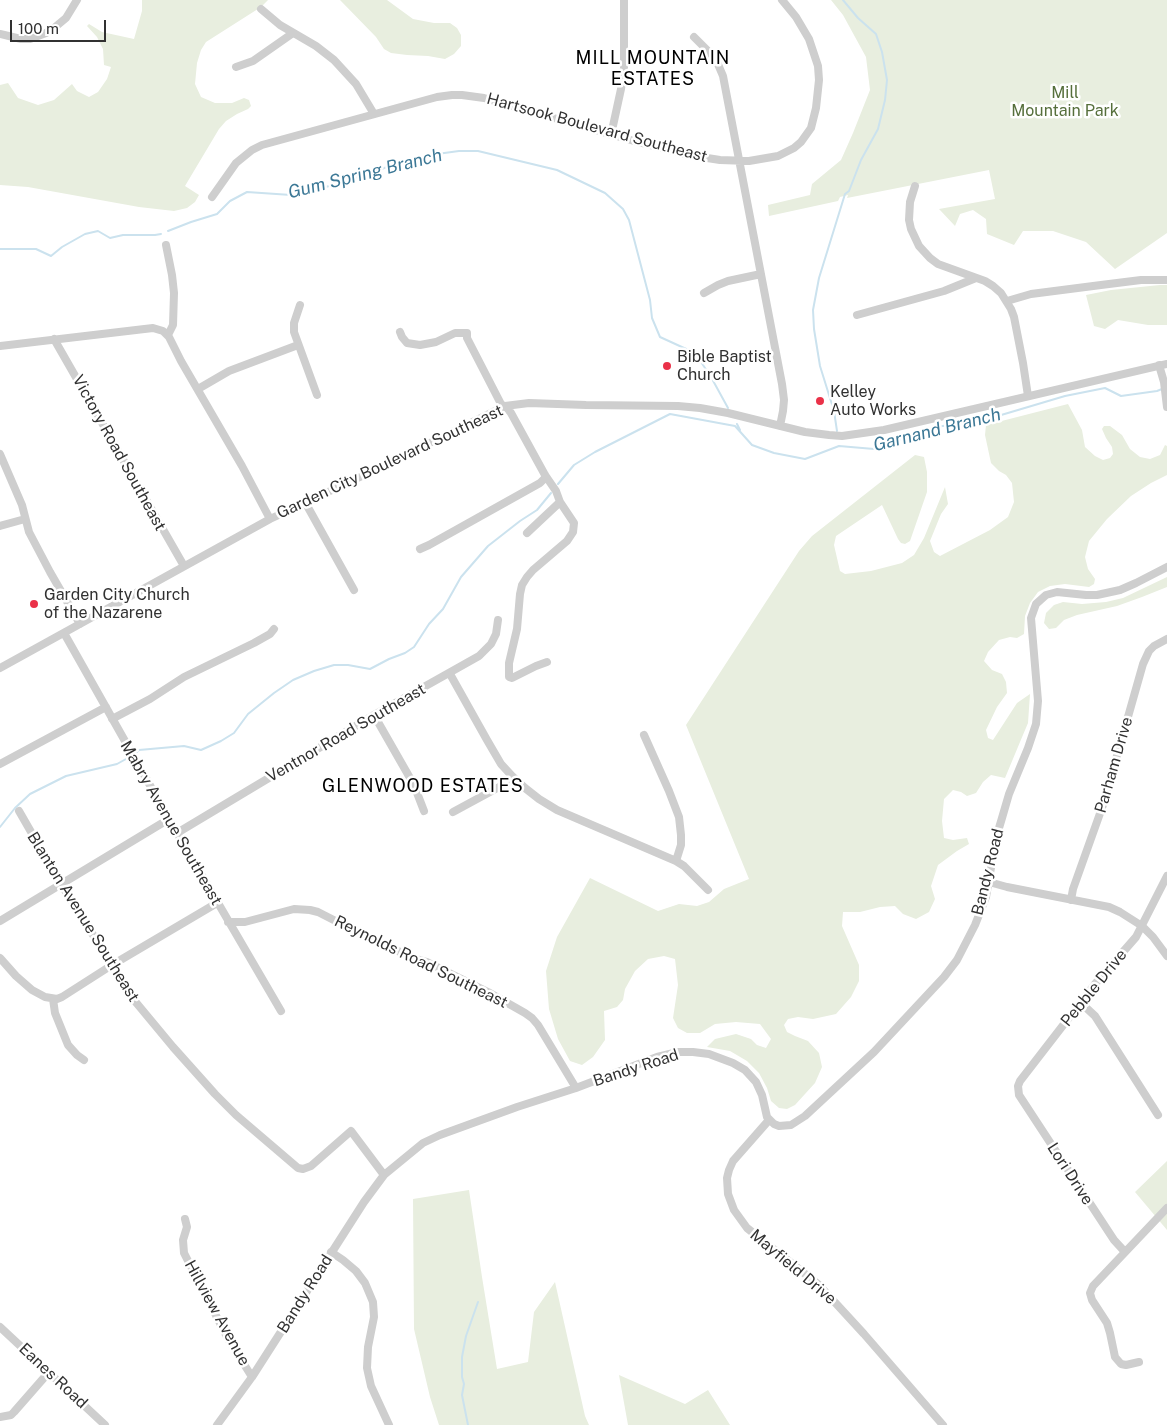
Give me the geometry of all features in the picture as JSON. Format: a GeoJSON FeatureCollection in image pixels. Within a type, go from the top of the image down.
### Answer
{"type":"FeatureCollection","features":[{"type":"Feature","properties":{"kind":"street"},"geometry":{"type":"LineString","coordinates":[[0,34],[21,39],[46,34],[66,18],[77,0]]}},
{"type":"Feature","properties":{"kind":"street"},"geometry":{"type":"LineString","coordinates":[[611,135],[624,68],[624,0]]}},
{"type":"Feature","properties":{"kind":"street","name":"Hartsook Boulevard Southeast"},"geometry":{"type":"LineString","coordinates":[[212,196],[236,163],[252,150],[272,142],[437,97],[462,95],[484,98],[688,155],[720,160],[749,161],[778,156],[786,153],[806,136],[813,121],[819,80],[815,54],[803,27],[782,0]]}},
{"type":"Feature","properties":{"kind":"street"},"geometry":{"type":"LineString","coordinates":[[261,9],[280,25],[322,50],[345,72],[365,97],[374,114]]}},
{"type":"Feature","properties":{"kind":"street"},"geometry":{"type":"LineString","coordinates":[[236,67],[252,61],[293,33]]}},
{"type":"Feature","properties":{"kind":"street"},"geometry":{"type":"LineString","coordinates":[[694,36],[717,62],[723,76],[782,384],[784,411],[780,426]]}},
{"type":"Feature","properties":{"kind":"street"},"geometry":{"type":"LineString","coordinates":[[915,186],[910,202],[909,220],[919,246],[938,264],[985,281],[993,286],[1007,301],[1014,317],[1028,396]]}},
{"type":"Feature","properties":{"kind":"street"},"geometry":{"type":"LineString","coordinates":[[166,245],[174,293],[173,325],[168,335]]}},
{"type":"Feature","properties":{"kind":"street"},"geometry":{"type":"LineString","coordinates":[[704,293],[728,281],[761,274]]}},
{"type":"Feature","properties":{"kind":"street"},"geometry":{"type":"LineString","coordinates":[[857,315],[944,291],[976,278]]}},
{"type":"Feature","properties":{"kind":"street"},"geometry":{"type":"LineString","coordinates":[[1007,301],[1031,294],[1083,287],[1142,280],[1167,280]]}},
{"type":"Feature","properties":{"kind":"street"},"geometry":{"type":"LineString","coordinates":[[300,305],[294,323],[294,332],[317,395]]}},
{"type":"Feature","properties":{"kind":"street"},"geometry":{"type":"LineString","coordinates":[[0,346],[153,328],[163,331],[168,335],[270,519]]}},
{"type":"Feature","properties":{"kind":"street"},"geometry":{"type":"LineString","coordinates":[[400,332],[407,343],[420,345],[436,342],[455,333],[467,333],[467,338],[501,404],[511,413],[574,524],[573,532],[560,548],[533,570],[522,585],[517,629],[509,663],[508,678],[512,678],[547,662]]}},
{"type":"Feature","properties":{"kind":"street","name":"Victory Road Southeast"},"geometry":{"type":"LineString","coordinates":[[54,339],[184,566]]}},
{"type":"Feature","properties":{"kind":"street"},"geometry":{"type":"LineString","coordinates":[[198,389],[229,372],[298,345]]}},
{"type":"Feature","properties":{"kind":"street"},"geometry":{"type":"LineString","coordinates":[[1163,364],[1167,407]]}},
{"type":"Feature","properties":{"kind":"street","name":"Garden City Boulevard Southeast"},"geometry":{"type":"LineString","coordinates":[[0,668],[270,519],[505,406],[529,403],[586,406],[678,406],[715,411],[829,435],[857,434],[884,430],[1163,364]]}},
{"type":"Feature","properties":{"kind":"street"},"geometry":{"type":"LineString","coordinates":[[0,454],[22,505],[29,532],[80,624]]}},
{"type":"Feature","properties":{"kind":"street"},"geometry":{"type":"LineString","coordinates":[[420,548],[429,545],[540,483],[545,478],[545,475]]}},
{"type":"Feature","properties":{"kind":"street"},"geometry":{"type":"LineString","coordinates":[[305,502],[354,590]]}},
{"type":"Feature","properties":{"kind":"street"},"geometry":{"type":"LineString","coordinates":[[527,533],[560,502]]}},
{"type":"Feature","properties":{"kind":"street"},"geometry":{"type":"LineString","coordinates":[[0,526],[25,519]]}},
{"type":"Feature","properties":{"kind":"street","name":"Bandy Road"},"geometry":{"type":"LineString","coordinates":[[217,1425],[252,1377],[364,1202],[384,1175],[423,1143],[517,1107],[576,1088],[664,1055],[678,1052],[693,1052],[721,1058],[745,1070],[751,1075],[760,1089],[764,1110],[769,1120],[774,1124],[791,1125],[805,1116],[874,1052],[934,989],[955,962],[981,912],[1002,818],[1016,776],[1032,738],[1038,714],[1037,682],[1030,618],[1036,604],[1040,599],[1051,594],[1066,592],[1086,595],[1106,594],[1136,583],[1167,567]]}},
{"type":"Feature","properties":{"kind":"street","name":"Ventnor Road Southeast"},"geometry":{"type":"LineString","coordinates":[[176,833],[374,715],[479,656],[486,650],[496,634],[498,620]]}},
{"type":"Feature","properties":{"kind":"street"},"geometry":{"type":"LineString","coordinates":[[112,718],[150,699],[184,677],[254,643],[270,634],[274,629]]}},
{"type":"Feature","properties":{"kind":"street","name":"Mabry Avenue Southeast"},"geometry":{"type":"LineString","coordinates":[[64,633],[176,833],[280,1011]]}},
{"type":"Feature","properties":{"kind":"street","name":"Parham Drive"},"geometry":{"type":"LineString","coordinates":[[1071,900],[1073,889],[1103,805],[1143,664],[1149,651],[1167,639]]}},
{"type":"Feature","properties":{"kind":"street"},"geometry":{"type":"LineString","coordinates":[[450,674],[501,764],[539,799],[557,810],[676,860],[708,890]]}},
{"type":"Feature","properties":{"kind":"street"},"geometry":{"type":"LineString","coordinates":[[0,764],[106,707]]}},
{"type":"Feature","properties":{"kind":"street"},"geometry":{"type":"LineString","coordinates":[[374,715],[414,784],[424,811]]}},
{"type":"Feature","properties":{"kind":"street"},"geometry":{"type":"LineString","coordinates":[[644,735],[653,752],[679,817],[681,845],[676,860]]}},
{"type":"Feature","properties":{"kind":"street"},"geometry":{"type":"LineString","coordinates":[[453,812],[501,786],[512,776]]}},
{"type":"Feature","properties":{"kind":"street","name":"Blanton Avenue Southeast"},"geometry":{"type":"LineString","coordinates":[[18,811],[129,994],[236,1116],[293,1166],[298,1168],[308,1168],[351,1131],[384,1175]]}},
{"type":"Feature","properties":{"kind":"street"},"geometry":{"type":"LineString","coordinates":[[0,921],[169,819]]}},
{"type":"Feature","properties":{"kind":"street","name":"Pebble Drive"},"geometry":{"type":"LineString","coordinates":[[1019,1095],[1017,1090],[1020,1081],[1114,961],[1136,937],[1167,876]]}},
{"type":"Feature","properties":{"kind":"street"},"geometry":{"type":"LineString","coordinates":[[989,882],[1109,907],[1142,926],[1167,956]]}},
{"type":"Feature","properties":{"kind":"street"},"geometry":{"type":"LineString","coordinates":[[0,958],[32,990],[53,999],[62,997],[217,903]]}},
{"type":"Feature","properties":{"kind":"street","name":"Reynolds Road Southeast"},"geometry":{"type":"LineString","coordinates":[[228,922],[245,922],[294,909],[310,910],[318,912],[413,958],[427,962],[488,992],[532,1018],[576,1088]]}},
{"type":"Feature","properties":{"kind":"street"},"geometry":{"type":"LineString","coordinates":[[53,999],[55,1013],[68,1045],[76,1055],[84,1060]]}},
{"type":"Feature","properties":{"kind":"street"},"geometry":{"type":"LineString","coordinates":[[1081,1003],[1095,1016],[1158,1115]]}},
{"type":"Feature","properties":{"kind":"street","name":"Lori Drive"},"geometry":{"type":"LineString","coordinates":[[1019,1095],[1114,1240],[1125,1252]]}},
{"type":"Feature","properties":{"kind":"street","name":"Mayfield Drive"},"geometry":{"type":"LineString","coordinates":[[769,1120],[733,1161],[728,1170],[728,1194],[734,1210],[747,1228],[819,1284],[858,1326],[943,1425]]}},
{"type":"Feature","properties":{"kind":"street"},"geometry":{"type":"LineString","coordinates":[[1139,1362],[1126,1365],[1122,1364],[1115,1357],[1107,1323],[1090,1296],[1091,1289],[1167,1208]]}},
{"type":"Feature","properties":{"kind":"street","name":"Hillview Avenue"},"geometry":{"type":"LineString","coordinates":[[185,1219],[187,1227],[183,1240],[184,1253],[227,1337],[252,1377]]}},
{"type":"Feature","properties":{"kind":"street"},"geometry":{"type":"LineString","coordinates":[[331,1252],[356,1271],[365,1283],[373,1302],[374,1317],[368,1347],[368,1368],[371,1386],[389,1425]]}},
{"type":"Feature","properties":{"kind":"street","name":"Eanes Road"},"geometry":{"type":"LineString","coordinates":[[0,1327],[105,1425]]}},
{"type":"Feature","properties":{"kind":"street"},"geometry":{"type":"LineString","coordinates":[[0,1417],[11,1415],[49,1372]]}},
{"type":"Feature","properties":{"kind":"green space"},"geometry":{"type":"Polygon","coordinates":[[[142,0],[268,0],[261,7],[206,42],[201,50],[197,63],[195,84],[201,97],[215,103],[232,103],[244,98],[249,100],[251,106],[226,121],[219,129],[185,186],[199,195],[195,202],[187,208],[174,211],[139,207],[28,187],[0,185],[0,85],[8,83],[18,98],[38,105],[54,100],[72,84],[77,91],[89,97],[98,92],[107,79],[111,67],[104,65],[103,49],[97,37],[87,26],[89,24],[102,32],[134,39],[142,11],[142,0]]]}},
{"type":"Feature","properties":{"kind":"green space"},"geometry":{"type":"Polygon","coordinates":[[[340,0],[387,0],[413,19],[434,23],[450,23],[457,28],[461,35],[461,46],[454,54],[445,59],[391,53],[384,49],[376,37],[340,0]]]}},
{"type":"Feature","properties":{"kind":"green space","name":"Mill Mountain Park"},"geometry":{"type":"Polygon","coordinates":[[[831,0],[1167,0],[1167,233],[1115,269],[1086,242],[1053,231],[1023,231],[1014,245],[987,234],[986,219],[973,210],[960,214],[955,226],[939,209],[995,199],[989,170],[847,198],[848,195],[840,197],[838,201],[769,216],[768,205],[810,195],[812,184],[841,160],[870,90],[866,57],[843,15],[831,0]]]}},
{"type":"Feature","properties":{"kind":"green space"},"geometry":{"type":"Polygon","coordinates":[[[1167,285],[1167,325],[1148,325],[1118,320],[1105,329],[1094,326],[1086,295],[1111,290],[1167,285]]]}},
{"type":"Feature","properties":{"kind":"green space"},"geometry":{"type":"Polygon","coordinates":[[[1068,404],[1082,430],[1085,447],[1095,456],[1103,460],[1110,458],[1113,454],[1112,447],[1102,429],[1104,426],[1110,426],[1122,435],[1130,449],[1140,457],[1150,459],[1160,455],[1165,445],[1167,446],[1167,475],[1131,496],[1107,519],[1089,541],[1085,557],[1088,569],[1095,579],[1094,584],[1089,587],[1065,584],[1050,586],[1038,592],[1030,603],[1025,616],[1024,634],[1017,638],[1010,637],[999,640],[988,652],[984,661],[992,670],[1002,674],[1006,682],[1007,693],[997,707],[986,730],[988,738],[993,740],[1017,703],[1030,694],[1028,723],[1005,778],[991,775],[983,782],[976,793],[967,796],[953,790],[944,799],[942,821],[944,838],[953,840],[967,838],[969,844],[938,865],[931,886],[935,899],[929,912],[916,919],[903,914],[895,906],[880,907],[860,912],[843,912],[842,926],[859,965],[859,981],[851,997],[836,1014],[813,1019],[798,1017],[788,1019],[784,1025],[787,1032],[808,1041],[819,1053],[822,1067],[815,1083],[795,1105],[787,1109],[779,1108],[771,1101],[759,1073],[747,1061],[730,1051],[707,1047],[715,1039],[736,1034],[751,1039],[757,1045],[766,1048],[771,1039],[760,1024],[736,1022],[715,1024],[700,1033],[687,1033],[678,1028],[673,1018],[678,985],[675,959],[664,956],[648,959],[635,971],[625,989],[623,1000],[617,1007],[604,1011],[605,1040],[593,1057],[582,1065],[570,1061],[558,1039],[549,1009],[546,971],[557,937],[590,878],[658,911],[679,904],[697,906],[709,902],[724,889],[749,879],[686,725],[799,551],[812,536],[915,455],[924,457],[927,472],[927,492],[910,541],[905,544],[901,543],[882,505],[836,536],[834,545],[840,571],[845,574],[871,571],[902,563],[914,555],[924,538],[945,487],[948,504],[941,514],[930,541],[934,552],[940,556],[990,530],[1008,517],[1014,502],[1012,483],[1006,475],[991,463],[985,435],[986,425],[1068,404]]]}},
{"type":"Feature","properties":{"kind":"green space"},"geometry":{"type":"Polygon","coordinates":[[[1167,577],[1167,587],[1142,597],[1117,606],[1077,615],[1064,620],[1056,628],[1049,629],[1044,623],[1046,613],[1054,605],[1063,602],[1082,604],[1106,602],[1123,598],[1167,577]]]}},
{"type":"Feature","properties":{"kind":"green space"},"geometry":{"type":"Polygon","coordinates":[[[1167,1161],[1167,1230],[1135,1192],[1167,1161]]]}},
{"type":"Feature","properties":{"kind":"green space"},"geometry":{"type":"Polygon","coordinates":[[[469,1190],[497,1369],[528,1362],[534,1312],[555,1282],[585,1416],[589,1425],[439,1425],[430,1397],[414,1329],[413,1199],[469,1190]]]}},
{"type":"Feature","properties":{"kind":"green space"},"geometry":{"type":"Polygon","coordinates":[[[619,1375],[685,1404],[708,1390],[730,1425],[628,1425],[619,1375]]]}},
{"type":"Feature","properties":{"kind":"waterway"},"geometry":{"type":"LineString","coordinates":[[837,431],[834,411],[820,366],[813,310],[819,278],[845,194],[849,191],[861,160],[878,129],[885,100],[887,80],[882,52],[876,34],[858,18],[843,0]]}},
{"type":"Feature","properties":{"kind":"waterway","name":"Gum Spring Branch"},"geometry":{"type":"LineString","coordinates":[[168,231],[217,214],[230,201],[247,192],[291,195],[337,184],[399,163],[437,154],[478,151],[557,170],[605,193],[623,209],[629,220],[650,300],[652,318],[660,337],[695,353],[728,408]]}},
{"type":"Feature","properties":{"kind":"waterway","name":"Gum Spring Branch"},"geometry":{"type":"LineString","coordinates":[[0,249],[36,249],[51,256],[62,247],[85,234],[98,231],[110,238],[123,235],[161,234]]}},
{"type":"Feature","properties":{"kind":"waterway","name":"Garnand Branch"},"geometry":{"type":"LineString","coordinates":[[558,484],[574,465],[595,452],[670,414],[735,426],[752,445],[774,453],[805,459],[839,446],[874,449],[935,427],[981,421],[1065,396],[1105,388],[1121,396],[1162,389]]}},
{"type":"Feature","properties":{"kind":"waterway","name":"Gum Spring Branch"},"geometry":{"type":"LineString","coordinates":[[737,424],[740,430]]}},
{"type":"Feature","properties":{"kind":"waterway","name":"Garnand Branch"},"geometry":{"type":"LineString","coordinates":[[137,752],[139,750],[184,746],[201,750],[234,733],[248,714],[293,680],[334,665],[348,665],[370,669],[405,653],[414,647],[429,624],[443,609],[461,577],[488,546],[537,510],[551,493]]}},
{"type":"Feature","properties":{"kind":"waterway","name":"Garnand Branch"},"geometry":{"type":"LineString","coordinates":[[0,827],[15,808],[30,794],[66,776],[117,764],[126,759]]}},
{"type":"Feature","properties":{"kind":"waterway"},"geometry":{"type":"LineString","coordinates":[[468,1425],[462,1395],[464,1384],[462,1357],[466,1336],[478,1302]]}},
{"type":"Feature","properties":{"kind":"place","name":"Bible Baptist Church"},"geometry":{"type":"Point","coordinates":[667,366]}},
{"type":"Feature","properties":{"kind":"place","name":"Kelley Auto Works"},"geometry":{"type":"Point","coordinates":[820,401]}},
{"type":"Feature","properties":{"kind":"place","name":"Garden City Church of the Nazarene"},"geometry":{"type":"Point","coordinates":[34,604]}},
{"type":"Feature","properties":{"kind":"district","name":"MILL MOUNTAIN ESTATES"},"geometry":{"type":"Point","coordinates":[653,68]}},
{"type":"Feature","properties":{"kind":"district","name":"GLENWOOD ESTATES"},"geometry":{"type":"Point","coordinates":[423,786]}}]}
